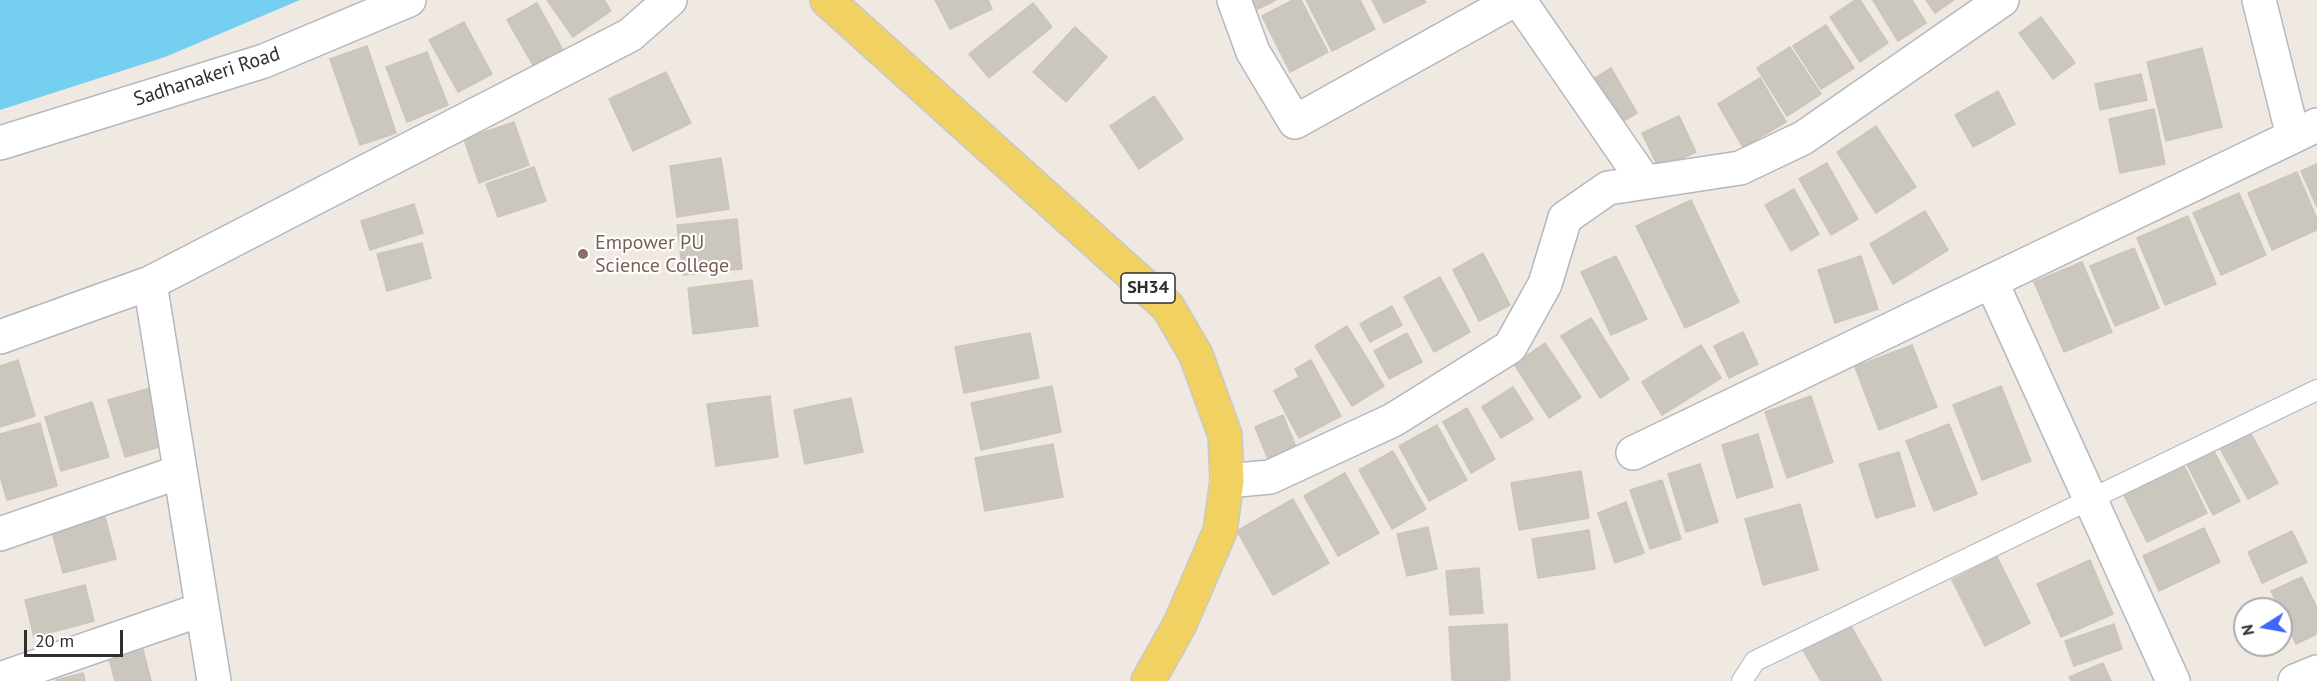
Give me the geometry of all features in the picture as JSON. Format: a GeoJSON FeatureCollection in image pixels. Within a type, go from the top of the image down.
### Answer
{"type":"FeatureCollection","features":[{"type":"Feature","properties":{"kind":"main road","name":"SH34"},"geometry":{"type":"LineString","coordinates":[[827,0],[1168,306],[1196,355],[1225,435],[1227,481],[1220,531],[1180,624],[1148,681]]}},
{"type":"Feature","properties":{"kind":"street","name":"Sadhanakeri Road"},"geometry":{"type":"LineString","coordinates":[[0,143],[264,61],[410,0]]}},
{"type":"Feature","properties":{"kind":"street"},"geometry":{"type":"LineString","coordinates":[[0,337],[150,283],[630,35],[670,0]]}},
{"type":"Feature","properties":{"kind":"street"},"geometry":{"type":"LineString","coordinates":[[1234,0],[1252,52],[1294,122],[1517,0],[1644,181]]}},
{"type":"Feature","properties":{"kind":"street"},"geometry":{"type":"LineString","coordinates":[[1227,481],[1270,477],[1393,420],[1510,347],[1545,284],[1565,219],[1608,188],[1740,168],[1803,138],[2002,0]]}},
{"type":"Feature","properties":{"kind":"street"},"geometry":{"type":"LineString","coordinates":[[1633,453],[2305,131],[2259,0]]}},
{"type":"Feature","properties":{"kind":"street"},"geometry":{"type":"LineString","coordinates":[[1992,281],[2173,681]]}},
{"type":"Feature","properties":{"kind":"street"},"geometry":{"type":"LineString","coordinates":[[150,283],[200,610],[214,681]]}},
{"type":"Feature","properties":{"kind":"street"},"geometry":{"type":"LineString","coordinates":[[0,534],[178,472]]}},
{"type":"Feature","properties":{"kind":"street"},"geometry":{"type":"LineString","coordinates":[[0,679],[200,610]]}},
{"type":"Feature","properties":{"kind":"street"},"geometry":{"type":"LineString","coordinates":[[2295,681],[2317,672]]}},
{"type":"Feature","properties":{"kind":"lane"},"geometry":{"type":"LineString","coordinates":[[1742,681],[1755,661],[2317,390]]}},
{"type":"Feature","properties":{"kind":"water"},"geometry":{"type":"Polygon","coordinates":[[[0,0],[300,0],[165,57],[0,110],[0,0]]]}},
{"type":"Feature","properties":{"kind":"building"},"geometry":{"type":"Polygon","coordinates":[[[547,0],[604,0],[611,11],[573,37],[547,0]]]}},
{"type":"Feature","properties":{"kind":"building"},"geometry":{"type":"Polygon","coordinates":[[[935,0],[988,0],[992,9],[950,29],[935,0]]]}},
{"type":"Feature","properties":{"kind":"building"},"geometry":{"type":"Polygon","coordinates":[[[1252,0],[1276,0],[1256,10],[1252,0]]]}},
{"type":"Feature","properties":{"kind":"building"},"geometry":{"type":"Polygon","coordinates":[[[1293,0],[1301,0],[1328,52],[1290,72],[1262,16],[1293,0]]]}},
{"type":"Feature","properties":{"kind":"building"},"geometry":{"type":"Polygon","coordinates":[[[1306,0],[1360,0],[1375,29],[1332,51],[1306,0]]]}},
{"type":"Feature","properties":{"kind":"building"},"geometry":{"type":"Polygon","coordinates":[[[1372,0],[1424,0],[1426,2],[1384,23],[1372,0]]]}},
{"type":"Feature","properties":{"kind":"building"},"geometry":{"type":"Polygon","coordinates":[[[1855,0],[1860,0],[1888,43],[1860,62],[1830,17],[1855,0]]]}},
{"type":"Feature","properties":{"kind":"building"},"geometry":{"type":"Polygon","coordinates":[[[1873,0],[1912,0],[1926,23],[1898,41],[1873,0]]]}},
{"type":"Feature","properties":{"kind":"building"},"geometry":{"type":"Polygon","coordinates":[[[1926,0],[1954,0],[1935,13],[1926,0]]]}},
{"type":"Feature","properties":{"kind":"building"},"geometry":{"type":"Polygon","coordinates":[[[537,3],[563,50],[534,67],[507,20],[537,3]]]}},
{"type":"Feature","properties":{"kind":"building"},"geometry":{"type":"Polygon","coordinates":[[[1033,3],[1052,27],[989,78],[969,54],[1033,3]]]}},
{"type":"Feature","properties":{"kind":"building"},"geometry":{"type":"Polygon","coordinates":[[[2041,17],[2075,63],[2053,79],[2019,33],[2041,17]]]}},
{"type":"Feature","properties":{"kind":"building"},"geometry":{"type":"Polygon","coordinates":[[[464,22],[492,74],[458,92],[429,40],[464,22]]]}},
{"type":"Feature","properties":{"kind":"building"},"geometry":{"type":"Polygon","coordinates":[[[1826,25],[1854,68],[1821,89],[1793,46],[1826,25]]]}},
{"type":"Feature","properties":{"kind":"building"},"geometry":{"type":"Polygon","coordinates":[[[1075,27],[1107,57],[1066,102],[1033,72],[1075,27]]]}},
{"type":"Feature","properties":{"kind":"building"},"geometry":{"type":"Polygon","coordinates":[[[367,46],[396,133],[360,145],[330,59],[367,46]]]}},
{"type":"Feature","properties":{"kind":"building"},"geometry":{"type":"Polygon","coordinates":[[[1790,47],[1821,94],[1787,116],[1757,68],[1790,47]]]}},
{"type":"Feature","properties":{"kind":"building"},"geometry":{"type":"Polygon","coordinates":[[[2202,48],[2222,127],[2166,141],[2147,62],[2202,48]]]}},
{"type":"Feature","properties":{"kind":"building"},"geometry":{"type":"Polygon","coordinates":[[[427,52],[448,105],[407,122],[386,67],[427,52]]]}},
{"type":"Feature","properties":{"kind":"building"},"geometry":{"type":"Polygon","coordinates":[[[1611,68],[1637,113],[1615,126],[1589,82],[1611,68]]]}},
{"type":"Feature","properties":{"kind":"building"},"geometry":{"type":"Polygon","coordinates":[[[666,72],[691,123],[633,151],[609,99],[666,72]]]}},
{"type":"Feature","properties":{"kind":"building"},"geometry":{"type":"Polygon","coordinates":[[[2141,74],[2147,100],[2100,110],[2095,84],[2141,74]]]}},
{"type":"Feature","properties":{"kind":"building"},"geometry":{"type":"Polygon","coordinates":[[[1760,78],[1786,122],[1743,147],[1718,104],[1760,78]]]}},
{"type":"Feature","properties":{"kind":"building"},"geometry":{"type":"Polygon","coordinates":[[[1998,91],[2015,124],[1973,147],[1955,115],[1998,91]]]}},
{"type":"Feature","properties":{"kind":"building"},"geometry":{"type":"Polygon","coordinates":[[[1154,96],[1183,139],[1139,169],[1110,126],[1154,96]]]}},
{"type":"Feature","properties":{"kind":"building"},"geometry":{"type":"Polygon","coordinates":[[[2154,109],[2165,164],[2120,173],[2109,119],[2154,109]]]}},
{"type":"Feature","properties":{"kind":"building"},"geometry":{"type":"Polygon","coordinates":[[[1679,116],[1696,152],[1659,169],[1642,133],[1679,116]]]}},
{"type":"Feature","properties":{"kind":"building"},"geometry":{"type":"Polygon","coordinates":[[[514,122],[529,165],[479,183],[464,139],[514,122]]]}},
{"type":"Feature","properties":{"kind":"building"},"geometry":{"type":"Polygon","coordinates":[[[1876,126],[1916,187],[1876,213],[1837,152],[1876,126]]]}},
{"type":"Feature","properties":{"kind":"building"},"geometry":{"type":"Polygon","coordinates":[[[721,158],[729,209],[677,217],[670,166],[721,158]]]}},
{"type":"Feature","properties":{"kind":"building"},"geometry":{"type":"Polygon","coordinates":[[[1827,163],[1858,219],[1831,235],[1799,179],[1827,163]]]}},
{"type":"Feature","properties":{"kind":"building"},"geometry":{"type":"Polygon","coordinates":[[[2317,164],[2317,207],[2301,171],[2317,164]]]}},
{"type":"Feature","properties":{"kind":"building"},"geometry":{"type":"Polygon","coordinates":[[[534,167],[546,201],[498,217],[486,184],[534,167]]]}},
{"type":"Feature","properties":{"kind":"building"},"geometry":{"type":"Polygon","coordinates":[[[2297,172],[2317,219],[2317,230],[2272,250],[2248,193],[2297,172]]]}},
{"type":"Feature","properties":{"kind":"building"},"geometry":{"type":"Polygon","coordinates":[[[1794,189],[1819,234],[1791,251],[1765,205],[1794,189]]]}},
{"type":"Feature","properties":{"kind":"building"},"geometry":{"type":"Polygon","coordinates":[[[2239,193],[2266,255],[2221,275],[2193,213],[2239,193]]]}},
{"type":"Feature","properties":{"kind":"building"},"geometry":{"type":"Polygon","coordinates":[[[1691,200],[1739,302],[1685,328],[1636,226],[1691,200]]]}},
{"type":"Feature","properties":{"kind":"building"},"geometry":{"type":"Polygon","coordinates":[[[414,204],[423,233],[370,250],[361,221],[414,204]]]}},
{"type":"Feature","properties":{"kind":"building"},"geometry":{"type":"Polygon","coordinates":[[[1925,211],[1948,250],[1893,284],[1870,244],[1925,211]]]}},
{"type":"Feature","properties":{"kind":"building"},"geometry":{"type":"Polygon","coordinates":[[[2188,216],[2216,284],[2165,305],[2137,238],[2188,216]]]}},
{"type":"Feature","properties":{"kind":"building"},"geometry":{"type":"Polygon","coordinates":[[[737,219],[742,269],[683,275],[677,225],[737,219]]]}},
{"type":"Feature","properties":{"kind":"building"},"geometry":{"type":"Polygon","coordinates":[[[422,243],[431,278],[387,291],[377,254],[422,243]]]}},
{"type":"Feature","properties":{"kind":"building"},"geometry":{"type":"Polygon","coordinates":[[[2134,248],[2159,308],[2115,326],[2090,266],[2134,248]]]}},
{"type":"Feature","properties":{"kind":"building"},"geometry":{"type":"Polygon","coordinates":[[[1483,253],[1510,305],[1479,321],[1453,270],[1483,253]]]}},
{"type":"Feature","properties":{"kind":"building"},"geometry":{"type":"Polygon","coordinates":[[[1616,256],[1647,319],[1611,335],[1581,272],[1616,256]]]}},
{"type":"Feature","properties":{"kind":"building"},"geometry":{"type":"Polygon","coordinates":[[[1861,256],[1878,309],[1835,323],[1818,270],[1861,256]]]}},
{"type":"Feature","properties":{"kind":"building"},"geometry":{"type":"Polygon","coordinates":[[[2082,262],[2112,332],[2064,352],[2034,282],[2082,262]]]}},
{"type":"Feature","properties":{"kind":"building"},"geometry":{"type":"Polygon","coordinates":[[[1440,277],[1470,332],[1434,352],[1404,297],[1440,277]]]}},
{"type":"Feature","properties":{"kind":"building"},"geometry":{"type":"Polygon","coordinates":[[[752,280],[758,326],[693,334],[688,288],[752,280]]]}},
{"type":"Feature","properties":{"kind":"building"},"geometry":{"type":"Polygon","coordinates":[[[1392,306],[1402,325],[1370,342],[1360,324],[1392,306]]]}},
{"type":"Feature","properties":{"kind":"building"},"geometry":{"type":"Polygon","coordinates":[[[1591,318],[1629,379],[1600,398],[1561,336],[1591,318]]]}},
{"type":"Feature","properties":{"kind":"building"},"geometry":{"type":"Polygon","coordinates":[[[1347,326],[1384,386],[1352,406],[1315,346],[1347,326]]]}},
{"type":"Feature","properties":{"kind":"building"},"geometry":{"type":"Polygon","coordinates":[[[1743,332],[1758,364],[1729,378],[1714,346],[1743,332]]]}},
{"type":"Feature","properties":{"kind":"building"},"geometry":{"type":"Polygon","coordinates":[[[1030,333],[1039,378],[964,393],[955,347],[1030,333]]]}},
{"type":"Feature","properties":{"kind":"building"},"geometry":{"type":"Polygon","coordinates":[[[1407,333],[1422,362],[1389,379],[1374,351],[1407,333]]]}},
{"type":"Feature","properties":{"kind":"building"},"geometry":{"type":"Polygon","coordinates":[[[1545,343],[1581,397],[1549,418],[1514,364],[1545,343]]]}},
{"type":"Feature","properties":{"kind":"building"},"geometry":{"type":"Polygon","coordinates":[[[1701,345],[1721,378],[1662,415],[1642,382],[1701,345]]]}},
{"type":"Feature","properties":{"kind":"building"},"geometry":{"type":"Polygon","coordinates":[[[1912,345],[1937,407],[1879,430],[1855,367],[1912,345]]]}},
{"type":"Feature","properties":{"kind":"building"},"geometry":{"type":"Polygon","coordinates":[[[18,360],[35,416],[0,427],[0,366],[18,360]]]}},
{"type":"Feature","properties":{"kind":"building"},"geometry":{"type":"Polygon","coordinates":[[[1311,360],[1341,416],[1299,438],[1274,391],[1299,377],[1295,369],[1311,360]]]}},
{"type":"Feature","properties":{"kind":"building"},"geometry":{"type":"Polygon","coordinates":[[[1052,386],[1061,432],[981,450],[971,403],[1052,386]]]}},
{"type":"Feature","properties":{"kind":"building"},"geometry":{"type":"Polygon","coordinates":[[[2001,386],[2031,461],[1982,480],[1953,405],[2001,386]]]}},
{"type":"Feature","properties":{"kind":"building"},"geometry":{"type":"Polygon","coordinates":[[[154,387],[170,444],[125,457],[108,400],[154,387]]]}},
{"type":"Feature","properties":{"kind":"building"},"geometry":{"type":"Polygon","coordinates":[[[1513,387],[1533,419],[1501,438],[1482,407],[1513,387]]]}},
{"type":"Feature","properties":{"kind":"building"},"geometry":{"type":"Polygon","coordinates":[[[770,396],[778,457],[716,466],[707,404],[770,396]]]}},
{"type":"Feature","properties":{"kind":"building"},"geometry":{"type":"Polygon","coordinates":[[[1811,396],[1833,462],[1787,478],[1765,412],[1811,396]]]}},
{"type":"Feature","properties":{"kind":"building"},"geometry":{"type":"Polygon","coordinates":[[[851,398],[863,452],[805,464],[794,410],[851,398]]]}},
{"type":"Feature","properties":{"kind":"building"},"geometry":{"type":"Polygon","coordinates":[[[92,402],[109,457],[61,471],[45,417],[92,402]]]}},
{"type":"Feature","properties":{"kind":"building"},"geometry":{"type":"Polygon","coordinates":[[[1467,408],[1495,459],[1471,473],[1443,422],[1467,408]]]}},
{"type":"Feature","properties":{"kind":"building"},"geometry":{"type":"Polygon","coordinates":[[[1283,415],[1296,447],[1268,459],[1255,427],[1283,415]]]}},
{"type":"Feature","properties":{"kind":"building"},"geometry":{"type":"Polygon","coordinates":[[[2243,419],[2278,483],[2248,499],[2213,436],[2243,419]]]}},
{"type":"Feature","properties":{"kind":"building"},"geometry":{"type":"Polygon","coordinates":[[[40,423],[57,486],[7,500],[0,476],[0,434],[40,423]]]}},
{"type":"Feature","properties":{"kind":"building"},"geometry":{"type":"Polygon","coordinates":[[[1949,424],[1977,494],[1934,511],[1906,441],[1949,424]]]}},
{"type":"Feature","properties":{"kind":"building"},"geometry":{"type":"Polygon","coordinates":[[[1437,425],[1467,480],[1429,501],[1399,446],[1437,425]]]}},
{"type":"Feature","properties":{"kind":"building"},"geometry":{"type":"Polygon","coordinates":[[[1758,434],[1773,487],[1737,498],[1722,445],[1758,434]]]}},
{"type":"Feature","properties":{"kind":"building"},"geometry":{"type":"Polygon","coordinates":[[[2205,434],[2240,501],[2213,515],[2178,447],[2205,434]]]}},
{"type":"Feature","properties":{"kind":"building"},"geometry":{"type":"Polygon","coordinates":[[[1053,444],[1063,497],[985,511],[975,458],[1053,444]]]}},
{"type":"Feature","properties":{"kind":"building"},"geometry":{"type":"Polygon","coordinates":[[[1393,451],[1426,509],[1392,529],[1359,470],[1393,451]]]}},
{"type":"Feature","properties":{"kind":"building"},"geometry":{"type":"Polygon","coordinates":[[[1899,452],[1915,506],[1876,518],[1859,464],[1899,452]]]}},
{"type":"Feature","properties":{"kind":"building"},"geometry":{"type":"Polygon","coordinates":[[[2180,457],[2207,513],[2147,542],[2120,487],[2180,457]]]}},
{"type":"Feature","properties":{"kind":"building"},"geometry":{"type":"Polygon","coordinates":[[[1700,464],[1718,522],[1686,532],[1668,474],[1700,464]]]}},
{"type":"Feature","properties":{"kind":"building"},"geometry":{"type":"Polygon","coordinates":[[[1581,471],[1589,518],[1519,530],[1511,483],[1581,471]]]}},
{"type":"Feature","properties":{"kind":"building"},"geometry":{"type":"Polygon","coordinates":[[[1345,473],[1379,533],[1338,556],[1304,496],[1345,473]]]}},
{"type":"Feature","properties":{"kind":"building"},"geometry":{"type":"Polygon","coordinates":[[[1662,480],[1681,539],[1650,549],[1630,490],[1662,480]]]}},
{"type":"Feature","properties":{"kind":"building"},"geometry":{"type":"Polygon","coordinates":[[[1293,499],[1329,563],[1273,595],[1237,531],[1293,499]]]}},
{"type":"Feature","properties":{"kind":"building"},"geometry":{"type":"Polygon","coordinates":[[[1626,502],[1644,553],[1615,563],[1598,513],[1626,502]]]}},
{"type":"Feature","properties":{"kind":"building"},"geometry":{"type":"Polygon","coordinates":[[[1800,504],[1818,570],[1763,585],[1745,519],[1800,504]]]}},
{"type":"Feature","properties":{"kind":"building"},"geometry":{"type":"Polygon","coordinates":[[[105,517],[116,559],[63,573],[52,532],[105,517]]]}},
{"type":"Feature","properties":{"kind":"building"},"geometry":{"type":"Polygon","coordinates":[[[1428,527],[1437,569],[1407,576],[1397,534],[1428,527]]]}},
{"type":"Feature","properties":{"kind":"building"},"geometry":{"type":"Polygon","coordinates":[[[2204,528],[2220,562],[2159,591],[2143,556],[2204,528]]]}},
{"type":"Feature","properties":{"kind":"building"},"geometry":{"type":"Polygon","coordinates":[[[1589,530],[1595,569],[1538,578],[1532,539],[1589,530]]]}},
{"type":"Feature","properties":{"kind":"building"},"geometry":{"type":"Polygon","coordinates":[[[2292,531],[2307,562],[2262,583],[2248,552],[2292,531]]]}},
{"type":"Feature","properties":{"kind":"building"},"geometry":{"type":"Polygon","coordinates":[[[1997,557],[2030,623],[1985,646],[1952,580],[1997,557]]]}},
{"type":"Feature","properties":{"kind":"building"},"geometry":{"type":"Polygon","coordinates":[[[2090,560],[2113,614],[2061,637],[2037,584],[2090,560]]]}},
{"type":"Feature","properties":{"kind":"building"},"geometry":{"type":"Polygon","coordinates":[[[1479,568],[1483,613],[1450,615],[1446,571],[1479,568]]]}},
{"type":"Feature","properties":{"kind":"building"},"geometry":{"type":"Polygon","coordinates":[[[2302,577],[2317,608],[2317,634],[2296,644],[2293,638],[2293,597],[2274,597],[2271,591],[2302,577]]]}},
{"type":"Feature","properties":{"kind":"building"},"geometry":{"type":"Polygon","coordinates":[[[85,585],[94,621],[34,637],[25,600],[85,585]]]}},
{"type":"Feature","properties":{"kind":"building"},"geometry":{"type":"Polygon","coordinates":[[[1847,619],[1882,681],[1821,681],[1800,645],[1847,619]]]}},
{"type":"Feature","properties":{"kind":"building"},"geometry":{"type":"Polygon","coordinates":[[[1507,624],[1510,680],[1452,681],[1449,627],[1507,624]]]}},
{"type":"Feature","properties":{"kind":"building"},"geometry":{"type":"Polygon","coordinates":[[[2114,624],[2122,649],[2074,666],[2065,641],[2114,624]]]}},
{"type":"Feature","properties":{"kind":"building"},"geometry":{"type":"Polygon","coordinates":[[[142,646],[151,681],[115,681],[108,655],[142,646]]]}},
{"type":"Feature","properties":{"kind":"building"},"geometry":{"type":"Polygon","coordinates":[[[2103,663],[2111,681],[2071,681],[2069,677],[2103,663]]]}},
{"type":"Feature","properties":{"kind":"building"},"geometry":{"type":"Polygon","coordinates":[[[83,673],[85,681],[56,681],[56,680],[83,673]]]}},
{"type":"Feature","properties":{"kind":"place","name":"Empower PU Science College"},"geometry":{"type":"Point","coordinates":[583,254]}}]}
